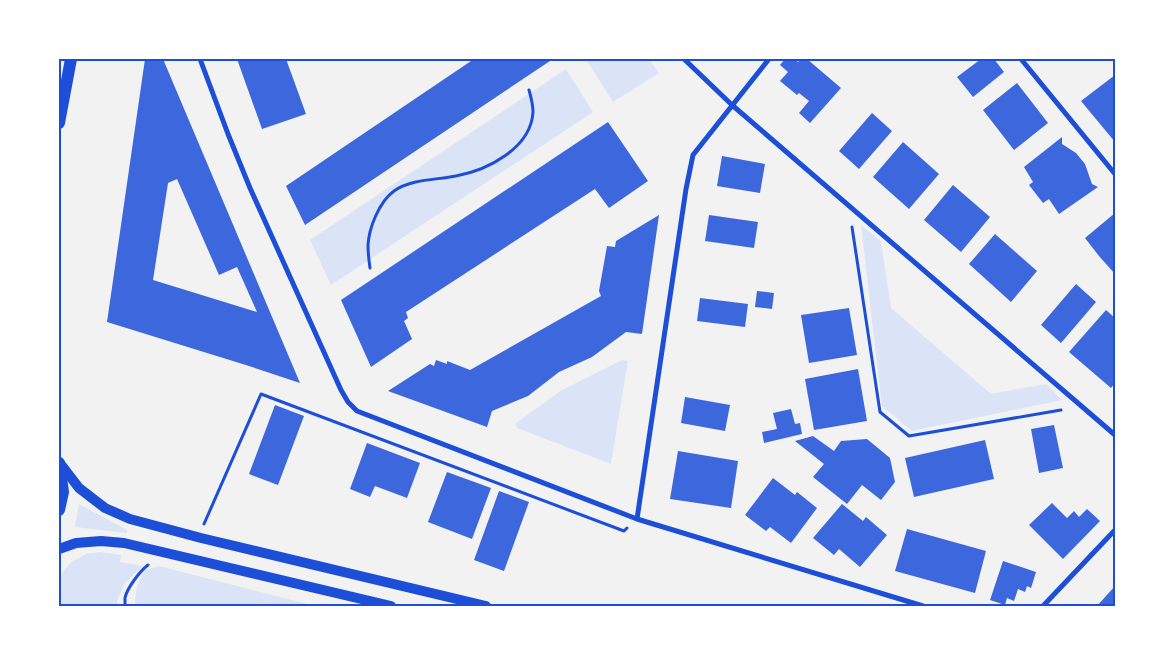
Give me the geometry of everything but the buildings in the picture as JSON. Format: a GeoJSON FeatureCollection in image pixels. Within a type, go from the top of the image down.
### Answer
{"type":"FeatureCollection","features":[{"type":"Feature","properties":{"kind":"main road"},"geometry":{"type":"LineString","coordinates":[[59,123],[70,59]]}},
{"type":"Feature","properties":{"kind":"main road"},"geometry":{"type":"LineString","coordinates":[[59,463],[63,492],[59,510]]}},
{"type":"Feature","properties":{"kind":"main road"},"geometry":{"type":"LineString","coordinates":[[59,463],[79,488],[105,508],[130,518],[201,538],[486,606]]}},
{"type":"Feature","properties":{"kind":"main road"},"geometry":{"type":"LineString","coordinates":[[59,549],[76,543],[100,541],[124,543],[391,606]]}},
{"type":"Feature","properties":{"kind":"street"},"geometry":{"type":"LineString","coordinates":[[200,59],[250,188],[341,390],[348,402],[358,411],[638,519],[923,606]]}},
{"type":"Feature","properties":{"kind":"street"},"geometry":{"type":"LineString","coordinates":[[684,59],[732,105],[1115,435]]}},
{"type":"Feature","properties":{"kind":"street"},"geometry":{"type":"LineString","coordinates":[[638,519],[686,189],[693,155],[769,59]]}},
{"type":"Feature","properties":{"kind":"street"},"geometry":{"type":"LineString","coordinates":[[1021,59],[1115,174]]}},
{"type":"Feature","properties":{"kind":"street"},"geometry":{"type":"LineString","coordinates":[[1043,606],[1115,530]]}},
{"type":"Feature","properties":{"kind":"path"},"geometry":{"type":"LineString","coordinates":[[370,268],[368,244],[373,222],[382,203],[394,191],[409,184],[429,179],[457,176],[490,165],[506,155],[521,142],[530,127],[533,104],[528,90]]}},
{"type":"Feature","properties":{"kind":"path"},"geometry":{"type":"LineString","coordinates":[[852,227],[880,412],[909,436],[1061,410]]}},
{"type":"Feature","properties":{"kind":"path"},"geometry":{"type":"LineString","coordinates":[[201,538],[203,525],[261,394],[624,531],[638,519]]}},
{"type":"Feature","properties":{"kind":"path"},"geometry":{"type":"LineString","coordinates":[[125,606],[125,598],[133,583],[141,571],[148,565]]}},
{"type":"Feature","properties":{"kind":"shaded area"},"geometry":{"type":"Polygon","coordinates":[[[590,59],[649,59],[659,73],[613,102],[587,61],[590,59]]]}},
{"type":"Feature","properties":{"kind":"shaded area"},"geometry":{"type":"Polygon","coordinates":[[[566,69],[593,112],[331,285],[310,240],[566,69]]]}},
{"type":"Feature","properties":{"kind":"shaded area"},"geometry":{"type":"Polygon","coordinates":[[[861,225],[881,241],[891,308],[991,394],[1046,384],[1062,400],[912,431],[882,406],[861,225]]]}},
{"type":"Feature","properties":{"kind":"shaded area"},"geometry":{"type":"Polygon","coordinates":[[[622,360],[628,361],[611,464],[517,428],[516,423],[562,390],[622,360]]]}},
{"type":"Feature","properties":{"kind":"shaded area"},"geometry":{"type":"Polygon","coordinates":[[[79,504],[127,530],[127,533],[75,527],[79,504]]]}},
{"type":"Feature","properties":{"kind":"shaded area"},"geometry":{"type":"Polygon","coordinates":[[[100,552],[121,555],[120,562],[143,566],[125,583],[117,601],[117,606],[59,606],[59,581],[64,570],[72,562],[86,554],[100,552]]]}},
{"type":"Feature","properties":{"kind":"shaded area"},"geometry":{"type":"Polygon","coordinates":[[[159,566],[315,606],[135,606],[137,588],[144,571],[159,566]]]}}]}
